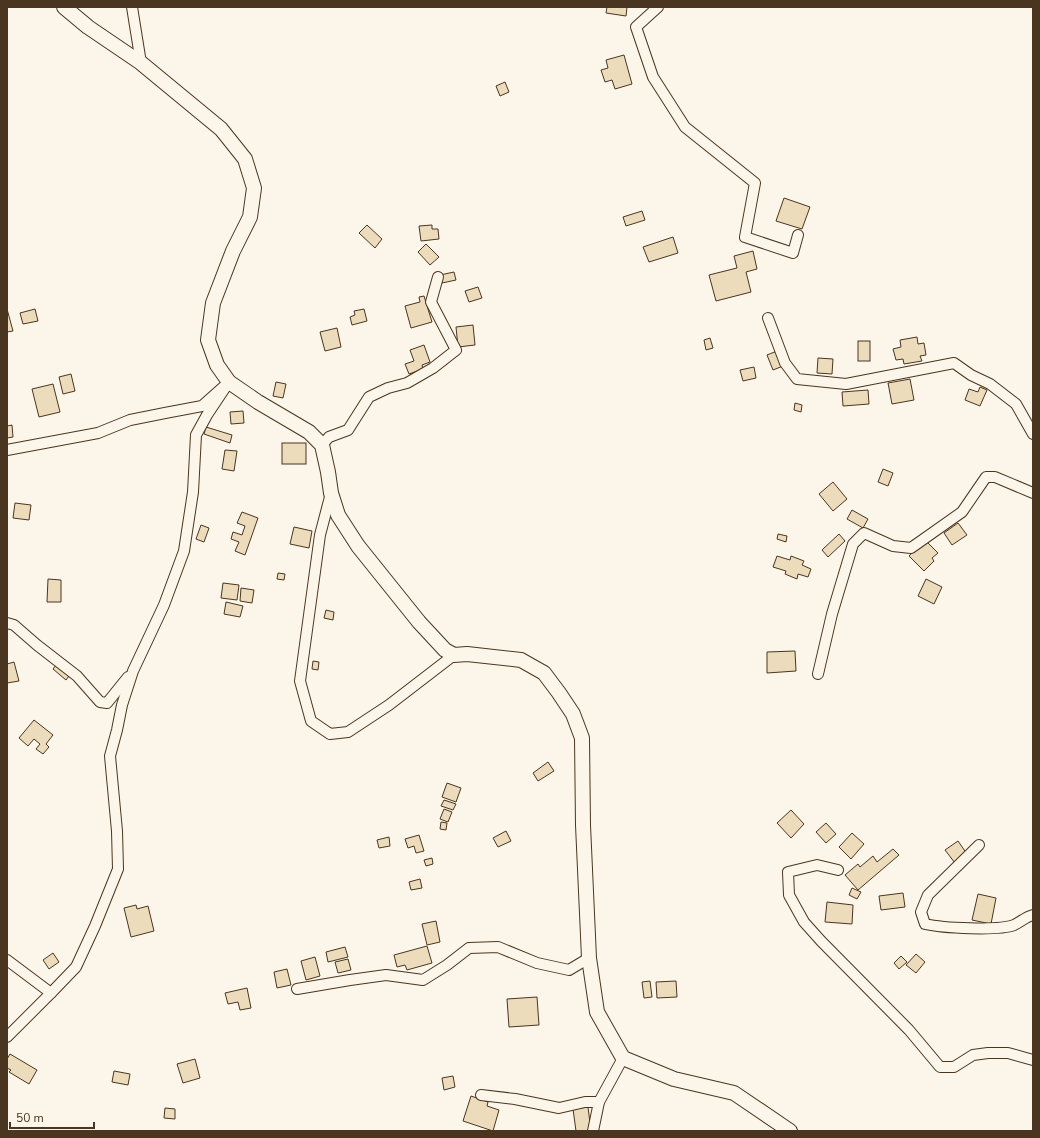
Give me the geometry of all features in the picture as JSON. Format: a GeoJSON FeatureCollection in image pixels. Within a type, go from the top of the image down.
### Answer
{"type":"FeatureCollection","features":[{"type":"Feature","properties":{"kind":"street"},"geometry":{"type":"LineString","coordinates":[[64,7],[88,27],[141,63],[221,128],[245,159],[254,188],[250,218],[233,251],[213,303],[208,340],[217,364],[230,382],[258,402],[309,432],[322,445],[331,493],[338,515],[358,546],[419,622],[445,650],[454,655]]}},
{"type":"Feature","properties":{"kind":"street"},"geometry":{"type":"LineString","coordinates":[[132,7],[141,63]]}},
{"type":"Feature","properties":{"kind":"street"},"geometry":{"type":"LineString","coordinates":[[658,7],[636,27],[653,77],[685,127],[755,183],[745,238],[793,253],[798,235]]}},
{"type":"Feature","properties":{"kind":"street"},"geometry":{"type":"LineString","coordinates":[[322,445],[329,438],[348,430],[369,397],[388,388],[407,383],[433,368],[456,350],[431,302],[438,277]]}},
{"type":"Feature","properties":{"kind":"street"},"geometry":{"type":"LineString","coordinates":[[768,318],[785,363],[797,380],[846,384],[954,363],[971,375],[990,384],[1016,404],[1033,434]]}},
{"type":"Feature","properties":{"kind":"street"},"geometry":{"type":"LineString","coordinates":[[7,450],[98,433],[130,420],[202,406],[230,382]]}},
{"type":"Feature","properties":{"kind":"street"},"geometry":{"type":"LineString","coordinates":[[7,1037],[76,967],[95,926],[118,869],[117,831],[110,756],[122,705],[133,671],[164,605],[184,552],[193,492],[196,435],[207,415],[230,382]]}},
{"type":"Feature","properties":{"kind":"street"},"geometry":{"type":"LineString","coordinates":[[818,674],[832,614],[853,544],[864,533],[894,546],[911,548],[962,512],[986,477],[995,477],[1033,493]]}},
{"type":"Feature","properties":{"kind":"street"},"geometry":{"type":"LineString","coordinates":[[331,493],[320,535],[300,680],[311,721],[330,734],[348,732],[389,705],[454,655],[467,654],[521,660],[544,673],[573,714],[582,738],[583,825],[589,958],[597,1012],[623,1058],[674,1079],[734,1093],[790,1131]]}},
{"type":"Feature","properties":{"kind":"street"},"geometry":{"type":"LineString","coordinates":[[7,623],[14,625],[77,676],[100,702],[107,703],[133,671]]}},
{"type":"Feature","properties":{"kind":"street"},"geometry":{"type":"LineString","coordinates":[[979,844],[928,895],[921,912],[925,924],[940,927],[1003,928],[1015,925],[1027,916],[1033,915]]}},
{"type":"Feature","properties":{"kind":"street"},"geometry":{"type":"LineString","coordinates":[[838,870],[817,865],[788,872],[789,895],[804,922],[812,932],[909,1030],[940,1067],[954,1067],[973,1055],[988,1053],[1008,1053],[1033,1060]]}},
{"type":"Feature","properties":{"kind":"street"},"geometry":{"type":"LineString","coordinates":[[297,989],[386,975],[423,980],[447,965],[469,948],[498,947],[537,962],[569,970],[589,958]]}},
{"type":"Feature","properties":{"kind":"street"},"geometry":{"type":"LineString","coordinates":[[7,960],[51,993]]}},
{"type":"Feature","properties":{"kind":"street"},"geometry":{"type":"LineString","coordinates":[[593,1131],[599,1102],[623,1058]]}},
{"type":"Feature","properties":{"kind":"street"},"geometry":{"type":"LineString","coordinates":[[481,1095],[515,1099],[559,1108],[585,1102],[599,1102]]}},
{"type":"Feature","properties":{"kind":"building"},"geometry":{"type":"Polygon","coordinates":[[[607,7],[627,7],[626,16],[606,13],[607,7]]]}},
{"type":"Feature","properties":{"kind":"building"},"geometry":{"type":"Polygon","coordinates":[[[624,55],[632,84],[615,89],[612,80],[605,82],[601,70],[608,68],[606,60],[624,55]]]}},
{"type":"Feature","properties":{"kind":"building"},"geometry":{"type":"Polygon","coordinates":[[[505,82],[509,92],[500,96],[496,86],[505,82]]]}},
{"type":"Feature","properties":{"kind":"building"},"geometry":{"type":"Polygon","coordinates":[[[784,198],[810,207],[802,229],[776,221],[784,198]]]}},
{"type":"Feature","properties":{"kind":"building"},"geometry":{"type":"Polygon","coordinates":[[[642,211],[645,220],[626,226],[623,217],[642,211]]]}},
{"type":"Feature","properties":{"kind":"building"},"geometry":{"type":"Polygon","coordinates":[[[367,225],[382,239],[375,248],[359,233],[367,225]]]}},
{"type":"Feature","properties":{"kind":"building"},"geometry":{"type":"Polygon","coordinates":[[[432,225],[432,229],[438,229],[439,239],[421,241],[419,226],[432,225]]]}},
{"type":"Feature","properties":{"kind":"building"},"geometry":{"type":"Polygon","coordinates":[[[673,237],[678,253],[649,262],[643,247],[673,237]]]}},
{"type":"Feature","properties":{"kind":"building"},"geometry":{"type":"Polygon","coordinates":[[[426,244],[439,257],[430,265],[418,252],[426,244]]]}},
{"type":"Feature","properties":{"kind":"building"},"geometry":{"type":"Polygon","coordinates":[[[753,251],[757,269],[746,272],[751,292],[716,301],[709,275],[737,268],[734,256],[753,251]]]}},
{"type":"Feature","properties":{"kind":"building"},"geometry":{"type":"Polygon","coordinates":[[[454,272],[456,280],[442,283],[440,275],[454,272]]]}},
{"type":"Feature","properties":{"kind":"building"},"geometry":{"type":"Polygon","coordinates":[[[478,287],[482,298],[469,302],[465,291],[478,287]]]}},
{"type":"Feature","properties":{"kind":"building"},"geometry":{"type":"Polygon","coordinates":[[[424,296],[432,322],[411,328],[405,306],[420,302],[419,297],[424,296]]]}},
{"type":"Feature","properties":{"kind":"building"},"geometry":{"type":"Polygon","coordinates":[[[7,309],[13,331],[7,332],[7,309]]]}},
{"type":"Feature","properties":{"kind":"building"},"geometry":{"type":"Polygon","coordinates":[[[35,309],[38,321],[23,324],[20,313],[35,309]]]}},
{"type":"Feature","properties":{"kind":"building"},"geometry":{"type":"Polygon","coordinates":[[[364,309],[367,321],[352,325],[350,317],[355,315],[354,311],[364,309]]]}},
{"type":"Feature","properties":{"kind":"building"},"geometry":{"type":"Polygon","coordinates":[[[473,325],[475,345],[458,347],[456,327],[473,325]]]}},
{"type":"Feature","properties":{"kind":"building"},"geometry":{"type":"Polygon","coordinates":[[[337,328],[341,347],[325,351],[320,332],[337,328]]]}},
{"type":"Feature","properties":{"kind":"building"},"geometry":{"type":"Polygon","coordinates":[[[917,337],[918,344],[924,343],[926,355],[920,356],[922,361],[904,364],[903,359],[896,360],[893,349],[901,347],[900,340],[917,337]]]}},
{"type":"Feature","properties":{"kind":"building"},"geometry":{"type":"Polygon","coordinates":[[[710,338],[713,348],[706,350],[704,340],[710,338]]]}},
{"type":"Feature","properties":{"kind":"building"},"geometry":{"type":"Polygon","coordinates":[[[858,341],[870,341],[870,361],[858,361],[858,341]]]}},
{"type":"Feature","properties":{"kind":"building"},"geometry":{"type":"Polygon","coordinates":[[[424,345],[430,362],[422,365],[423,369],[409,374],[405,364],[414,361],[410,350],[424,345]]]}},
{"type":"Feature","properties":{"kind":"building"},"geometry":{"type":"Polygon","coordinates":[[[777,351],[783,366],[773,370],[767,355],[777,351]]]}},
{"type":"Feature","properties":{"kind":"building"},"geometry":{"type":"Polygon","coordinates":[[[818,358],[833,359],[832,374],[817,373],[818,358]]]}},
{"type":"Feature","properties":{"kind":"building"},"geometry":{"type":"Polygon","coordinates":[[[754,367],[756,378],[743,381],[740,370],[754,367]]]}},
{"type":"Feature","properties":{"kind":"building"},"geometry":{"type":"Polygon","coordinates":[[[71,374],[75,391],[63,394],[59,377],[71,374]]]}},
{"type":"Feature","properties":{"kind":"building"},"geometry":{"type":"Polygon","coordinates":[[[910,379],[914,400],[892,404],[888,383],[910,379]]]}},
{"type":"Feature","properties":{"kind":"building"},"geometry":{"type":"Polygon","coordinates":[[[276,382],[286,384],[283,398],[273,396],[276,382]]]}},
{"type":"Feature","properties":{"kind":"building"},"geometry":{"type":"Polygon","coordinates":[[[53,384],[60,412],[39,417],[32,389],[53,384]]]}},
{"type":"Feature","properties":{"kind":"building"},"geometry":{"type":"Polygon","coordinates":[[[980,387],[987,390],[980,406],[965,400],[969,389],[978,392],[980,387]]]}},
{"type":"Feature","properties":{"kind":"building"},"geometry":{"type":"Polygon","coordinates":[[[868,390],[869,404],[843,406],[842,392],[868,390]]]}},
{"type":"Feature","properties":{"kind":"building"},"geometry":{"type":"Polygon","coordinates":[[[795,403],[802,405],[801,412],[794,410],[795,403]]]}},
{"type":"Feature","properties":{"kind":"building"},"geometry":{"type":"Polygon","coordinates":[[[243,411],[244,423],[231,424],[230,412],[243,411]]]}},
{"type":"Feature","properties":{"kind":"building"},"geometry":{"type":"Polygon","coordinates":[[[12,425],[13,437],[7,438],[7,426],[12,425]]]}},
{"type":"Feature","properties":{"kind":"building"},"geometry":{"type":"Polygon","coordinates":[[[206,427],[232,435],[230,443],[204,434],[206,427]]]}},
{"type":"Feature","properties":{"kind":"building"},"geometry":{"type":"Polygon","coordinates":[[[282,443],[306,443],[306,464],[282,464],[282,443]]]}},
{"type":"Feature","properties":{"kind":"building"},"geometry":{"type":"Polygon","coordinates":[[[225,450],[237,451],[234,471],[222,469],[225,450]]]}},
{"type":"Feature","properties":{"kind":"building"},"geometry":{"type":"Polygon","coordinates":[[[883,469],[893,473],[888,486],[878,482],[883,469]]]}},
{"type":"Feature","properties":{"kind":"building"},"geometry":{"type":"Polygon","coordinates":[[[833,482],[847,499],[833,511],[819,494],[833,482]]]}},
{"type":"Feature","properties":{"kind":"building"},"geometry":{"type":"Polygon","coordinates":[[[15,503],[31,505],[29,520],[13,518],[15,503]]]}},
{"type":"Feature","properties":{"kind":"building"},"geometry":{"type":"Polygon","coordinates":[[[852,510],[868,519],[863,528],[847,519],[852,510]]]}},
{"type":"Feature","properties":{"kind":"building"},"geometry":{"type":"Polygon","coordinates":[[[242,512],[258,518],[245,555],[235,551],[239,542],[231,539],[233,532],[242,535],[245,526],[237,523],[242,512]]]}},
{"type":"Feature","properties":{"kind":"building"},"geometry":{"type":"Polygon","coordinates":[[[958,523],[967,535],[952,545],[944,533],[958,523]]]}},
{"type":"Feature","properties":{"kind":"building"},"geometry":{"type":"Polygon","coordinates":[[[201,525],[209,528],[204,542],[196,539],[201,525]]]}},
{"type":"Feature","properties":{"kind":"building"},"geometry":{"type":"Polygon","coordinates":[[[294,527],[312,531],[309,548],[290,544],[294,527]]]}},
{"type":"Feature","properties":{"kind":"building"},"geometry":{"type":"Polygon","coordinates":[[[778,534],[787,536],[786,542],[777,539],[778,534]]]}},
{"type":"Feature","properties":{"kind":"building"},"geometry":{"type":"Polygon","coordinates":[[[839,534],[845,541],[828,557],[822,550],[839,534]]]}},
{"type":"Feature","properties":{"kind":"building"},"geometry":{"type":"Polygon","coordinates":[[[925,540],[938,553],[932,558],[934,561],[924,571],[909,556],[925,540]]]}},
{"type":"Feature","properties":{"kind":"building"},"geometry":{"type":"Polygon","coordinates":[[[777,556],[790,560],[791,556],[804,561],[802,565],[811,569],[808,577],[798,574],[797,579],[785,574],[786,571],[773,567],[777,556]]]}},
{"type":"Feature","properties":{"kind":"building"},"geometry":{"type":"Polygon","coordinates":[[[278,573],[285,574],[284,580],[277,579],[278,573]]]}},
{"type":"Feature","properties":{"kind":"building"},"geometry":{"type":"Polygon","coordinates":[[[48,579],[61,580],[61,602],[47,602],[48,579]]]}},
{"type":"Feature","properties":{"kind":"building"},"geometry":{"type":"Polygon","coordinates":[[[926,579],[942,587],[934,604],[918,596],[926,579]]]}},
{"type":"Feature","properties":{"kind":"building"},"geometry":{"type":"Polygon","coordinates":[[[223,583],[239,585],[237,600],[221,598],[223,583]]]}},
{"type":"Feature","properties":{"kind":"building"},"geometry":{"type":"Polygon","coordinates":[[[241,588],[254,590],[252,603],[240,601],[241,588]]]}},
{"type":"Feature","properties":{"kind":"building"},"geometry":{"type":"Polygon","coordinates":[[[226,602],[243,606],[240,617],[224,614],[226,602]]]}},
{"type":"Feature","properties":{"kind":"building"},"geometry":{"type":"Polygon","coordinates":[[[326,610],[334,612],[333,620],[324,618],[326,610]]]}},
{"type":"Feature","properties":{"kind":"building"},"geometry":{"type":"Polygon","coordinates":[[[795,651],[796,671],[767,673],[767,652],[795,651]]]}},
{"type":"Feature","properties":{"kind":"building"},"geometry":{"type":"Polygon","coordinates":[[[313,661],[319,662],[318,670],[312,669],[313,661]]]}},
{"type":"Feature","properties":{"kind":"building"},"geometry":{"type":"Polygon","coordinates":[[[14,662],[19,681],[7,683],[7,664],[14,662]]]}},
{"type":"Feature","properties":{"kind":"building"},"geometry":{"type":"Polygon","coordinates":[[[56,665],[69,676],[66,680],[53,669],[56,665]]]}},
{"type":"Feature","properties":{"kind":"building"},"geometry":{"type":"Polygon","coordinates":[[[34,720],[53,735],[46,744],[49,747],[43,754],[36,749],[40,744],[34,739],[28,746],[19,738],[34,720]]]}},
{"type":"Feature","properties":{"kind":"building"},"geometry":{"type":"Polygon","coordinates":[[[548,762],[554,771],[538,781],[533,773],[548,762]]]}},
{"type":"Feature","properties":{"kind":"building"},"geometry":{"type":"Polygon","coordinates":[[[447,783],[461,788],[456,802],[442,797],[447,783]]]}},
{"type":"Feature","properties":{"kind":"building"},"geometry":{"type":"Polygon","coordinates":[[[444,800],[456,804],[453,810],[441,806],[444,800]]]}},
{"type":"Feature","properties":{"kind":"building"},"geometry":{"type":"Polygon","coordinates":[[[444,809],[452,812],[448,822],[440,819],[444,809]]]}},
{"type":"Feature","properties":{"kind":"building"},"geometry":{"type":"Polygon","coordinates":[[[791,810],[804,824],[791,838],[777,823],[791,810]]]}},
{"type":"Feature","properties":{"kind":"building"},"geometry":{"type":"Polygon","coordinates":[[[441,822],[447,823],[446,830],[440,829],[441,822]]]}},
{"type":"Feature","properties":{"kind":"building"},"geometry":{"type":"Polygon","coordinates":[[[826,823],[836,834],[826,843],[816,832],[826,823]]]}},
{"type":"Feature","properties":{"kind":"building"},"geometry":{"type":"Polygon","coordinates":[[[506,831],[511,841],[498,847],[493,838],[506,831]]]}},
{"type":"Feature","properties":{"kind":"building"},"geometry":{"type":"Polygon","coordinates":[[[852,833],[864,844],[851,859],[839,847],[852,833]]]}},
{"type":"Feature","properties":{"kind":"building"},"geometry":{"type":"Polygon","coordinates":[[[419,835],[424,851],[416,853],[414,846],[408,848],[405,839],[419,835]]]}},
{"type":"Feature","properties":{"kind":"building"},"geometry":{"type":"Polygon","coordinates":[[[389,837],[390,846],[379,848],[377,840],[389,837]]]}},
{"type":"Feature","properties":{"kind":"building"},"geometry":{"type":"Polygon","coordinates":[[[958,841],[967,854],[955,863],[945,850],[958,841]]]}},
{"type":"Feature","properties":{"kind":"building"},"geometry":{"type":"Polygon","coordinates":[[[893,849],[899,855],[858,890],[845,875],[858,864],[860,867],[873,856],[877,862],[893,849]]]}},
{"type":"Feature","properties":{"kind":"building"},"geometry":{"type":"Polygon","coordinates":[[[432,858],[433,864],[426,866],[424,860],[432,858]]]}},
{"type":"Feature","properties":{"kind":"building"},"geometry":{"type":"Polygon","coordinates":[[[420,879],[422,888],[411,890],[409,882],[420,879]]]}},
{"type":"Feature","properties":{"kind":"building"},"geometry":{"type":"Polygon","coordinates":[[[852,888],[861,892],[857,899],[849,895],[852,888]]]}},
{"type":"Feature","properties":{"kind":"building"},"geometry":{"type":"Polygon","coordinates":[[[903,893],[905,907],[881,910],[879,896],[903,893]]]}},
{"type":"Feature","properties":{"kind":"building"},"geometry":{"type":"Polygon","coordinates":[[[978,894],[996,898],[991,924],[972,920],[978,894]]]}},
{"type":"Feature","properties":{"kind":"building"},"geometry":{"type":"Polygon","coordinates":[[[827,902],[853,905],[852,924],[825,922],[827,902]]]}},
{"type":"Feature","properties":{"kind":"building"},"geometry":{"type":"Polygon","coordinates":[[[136,905],[137,909],[148,906],[154,931],[131,937],[124,908],[136,905]]]}},
{"type":"Feature","properties":{"kind":"building"},"geometry":{"type":"Polygon","coordinates":[[[436,921],[440,942],[427,945],[422,924],[436,921]]]}},
{"type":"Feature","properties":{"kind":"building"},"geometry":{"type":"Polygon","coordinates":[[[427,946],[432,963],[407,970],[405,965],[397,967],[394,955],[427,946]]]}},
{"type":"Feature","properties":{"kind":"building"},"geometry":{"type":"Polygon","coordinates":[[[345,947],[348,957],[328,962],[326,952],[345,947]]]}},
{"type":"Feature","properties":{"kind":"building"},"geometry":{"type":"Polygon","coordinates":[[[53,953],[59,962],[49,969],[43,960],[53,953]]]}},
{"type":"Feature","properties":{"kind":"building"},"geometry":{"type":"Polygon","coordinates":[[[916,954],[925,962],[916,973],[906,965],[916,954]]]}},
{"type":"Feature","properties":{"kind":"building"},"geometry":{"type":"Polygon","coordinates":[[[901,956],[907,962],[899,969],[894,963],[901,956]]]}},
{"type":"Feature","properties":{"kind":"building"},"geometry":{"type":"Polygon","coordinates":[[[315,957],[320,976],[306,980],[301,961],[315,957]]]}},
{"type":"Feature","properties":{"kind":"building"},"geometry":{"type":"Polygon","coordinates":[[[348,959],[351,970],[338,973],[335,962],[348,959]]]}},
{"type":"Feature","properties":{"kind":"building"},"geometry":{"type":"Polygon","coordinates":[[[287,969],[291,985],[277,988],[274,972],[287,969]]]}},
{"type":"Feature","properties":{"kind":"building"},"geometry":{"type":"Polygon","coordinates":[[[650,981],[652,997],[644,998],[642,982],[650,981]]]}},
{"type":"Feature","properties":{"kind":"building"},"geometry":{"type":"Polygon","coordinates":[[[676,981],[677,997],[657,998],[656,982],[676,981]]]}},
{"type":"Feature","properties":{"kind":"building"},"geometry":{"type":"Polygon","coordinates":[[[247,988],[251,1008],[240,1010],[238,1002],[228,1004],[225,993],[247,988]]]}},
{"type":"Feature","properties":{"kind":"building"},"geometry":{"type":"Polygon","coordinates":[[[537,997],[539,1025],[509,1027],[507,999],[537,997]]]}},
{"type":"Feature","properties":{"kind":"building"},"geometry":{"type":"Polygon","coordinates":[[[10,1054],[37,1070],[29,1084],[9,1072],[11,1070],[7,1068],[7,1059],[10,1054]]]}},
{"type":"Feature","properties":{"kind":"building"},"geometry":{"type":"Polygon","coordinates":[[[195,1059],[200,1078],[183,1083],[177,1064],[195,1059]]]}},
{"type":"Feature","properties":{"kind":"building"},"geometry":{"type":"Polygon","coordinates":[[[114,1071],[130,1074],[128,1085],[112,1082],[114,1071]]]}},
{"type":"Feature","properties":{"kind":"building"},"geometry":{"type":"Polygon","coordinates":[[[453,1076],[455,1087],[444,1090],[442,1078],[453,1076]]]}},
{"type":"Feature","properties":{"kind":"building"},"geometry":{"type":"Polygon","coordinates":[[[471,1096],[488,1102],[487,1106],[499,1110],[493,1131],[463,1121],[471,1096]]]}},
{"type":"Feature","properties":{"kind":"building"},"geometry":{"type":"Polygon","coordinates":[[[588,1107],[591,1131],[576,1131],[573,1109],[588,1107]]]}},
{"type":"Feature","properties":{"kind":"building"},"geometry":{"type":"Polygon","coordinates":[[[165,1108],[175,1109],[175,1119],[164,1118],[165,1108]]]}}]}
